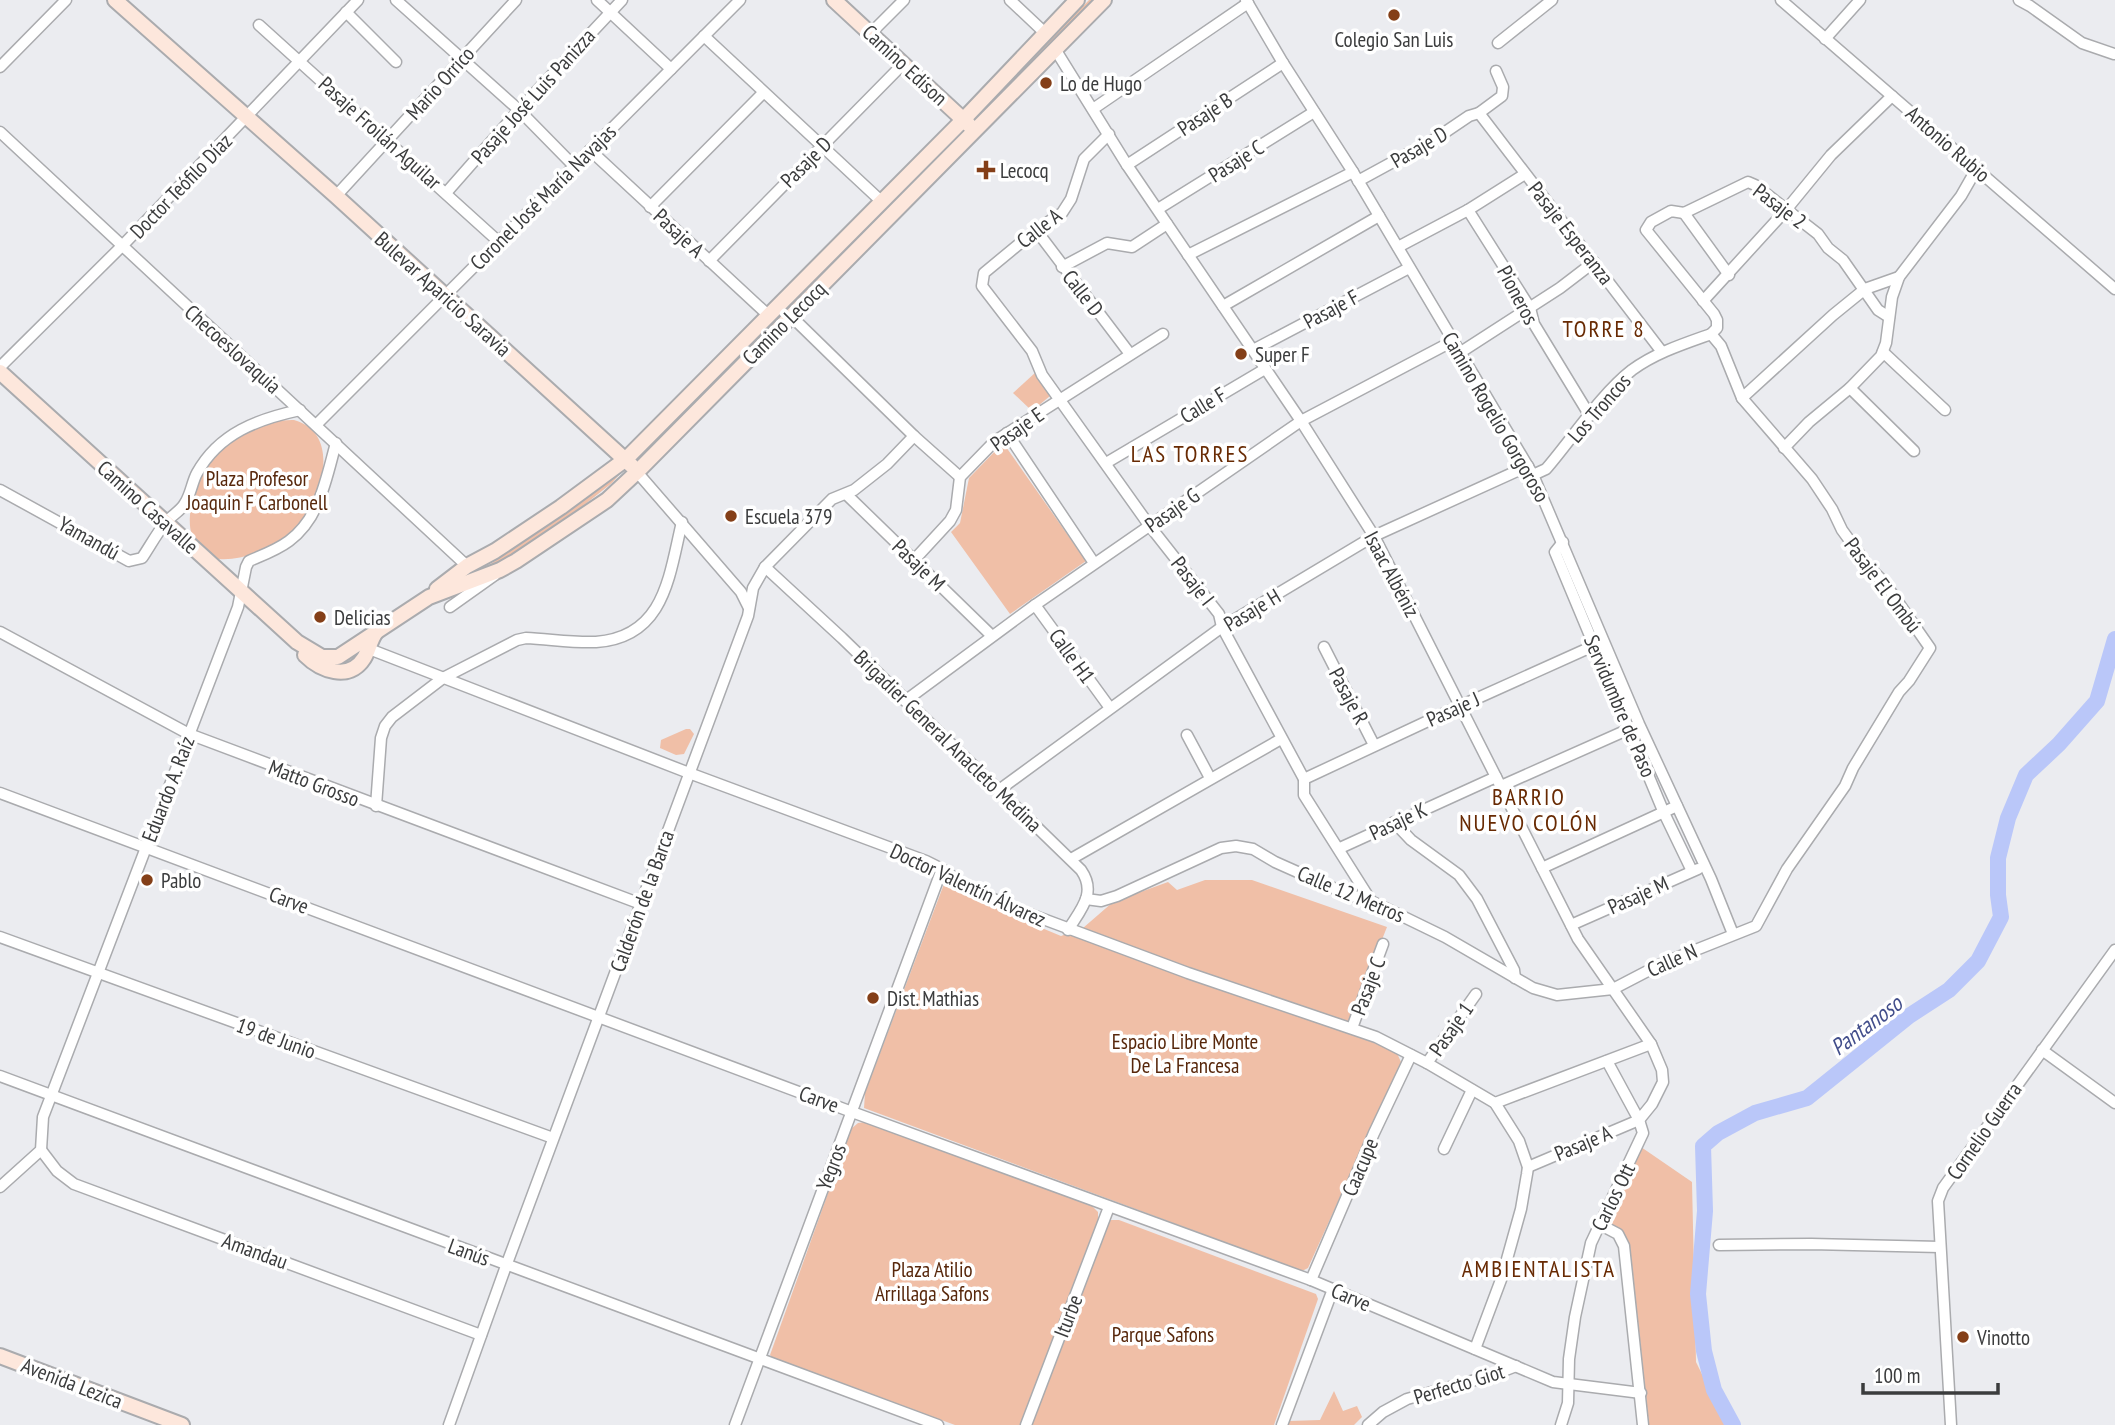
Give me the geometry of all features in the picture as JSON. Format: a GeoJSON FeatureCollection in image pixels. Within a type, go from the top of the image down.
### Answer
{"type":"FeatureCollection","features":[{"type":"Feature","properties":{"kind":"street"},"geometry":{"type":"LineString","coordinates":[[0,67],[66,0]]}},
{"type":"Feature","properties":{"kind":"street","name":"Bulevar Aparicio Saravia"},"geometry":{"type":"LineString","coordinates":[[115,0],[626,459],[741,593],[749,608]]}},
{"type":"Feature","properties":{"kind":"street","name":"Doctor Teófilo Díaz"},"geometry":{"type":"LineString","coordinates":[[0,369],[358,0]]}},
{"type":"Feature","properties":{"kind":"street"},"geometry":{"type":"LineString","coordinates":[[396,0],[519,110],[574,166]]}},
{"type":"Feature","properties":{"kind":"street","name":"Mario Orrico"},"geometry":{"type":"LineString","coordinates":[[335,196],[516,0]]}},
{"type":"Feature","properties":{"kind":"street"},"geometry":{"type":"LineString","coordinates":[[597,0],[671,69]]}},
{"type":"Feature","properties":{"kind":"street","name":"Pasaje José Luis Panizza"},"geometry":{"type":"LineString","coordinates":[[446,193],[622,0]]}},
{"type":"Feature","properties":{"kind":"street","name":"Coronel José María Navajas"},"geometry":{"type":"LineString","coordinates":[[316,425],[740,0]]}},
{"type":"Feature","properties":{"kind":"street","name":"Camino Edison"},"geometry":{"type":"LineString","coordinates":[[834,0],[975,131]]}},
{"type":"Feature","properties":{"kind":"street"},"geometry":{"type":"LineString","coordinates":[[870,34],[904,0]]}},
{"type":"Feature","properties":{"kind":"street"},"geometry":{"type":"LineString","coordinates":[[1010,0],[1045,33]]}},
{"type":"Feature","properties":{"kind":"street","name":"Camino Lecocq"},"geometry":{"type":"LineString","coordinates":[[296,642],[303,654],[323,669],[335,671],[358,665],[363,646],[376,632],[429,597],[467,566],[495,551],[561,507],[626,459],[963,120],[1077,0]]}},
{"type":"Feature","properties":{"kind":"street","name":"Camino Lecocq"},"geometry":{"type":"LineString","coordinates":[[429,597],[500,570],[607,500],[638,472],[1104,0]]}},
{"type":"Feature","properties":{"kind":"street"},"geometry":{"type":"LineString","coordinates":[[1498,43],[1552,0]]}},
{"type":"Feature","properties":{"kind":"street","name":"Antonio Rubio"},"geometry":{"type":"LineString","coordinates":[[1781,0],[2115,289]]}},
{"type":"Feature","properties":{"kind":"street"},"geometry":{"type":"LineString","coordinates":[[1825,38],[1860,0]]}},
{"type":"Feature","properties":{"kind":"street"},"geometry":{"type":"LineString","coordinates":[[2019,0],[2082,43],[2114,54]]}},
{"type":"Feature","properties":{"kind":"street"},"geometry":{"type":"LineString","coordinates":[[1093,109],[1247,1]]}},
{"type":"Feature","properties":{"kind":"street","name":"Camino Rogelio Gorgoroso"},"geometry":{"type":"LineString","coordinates":[[1247,1],[1398,247],[1530,471],[1563,542],[1599,643],[1635,726],[1677,806],[1733,934]]}},
{"type":"Feature","properties":{"kind":"street"},"geometry":{"type":"LineString","coordinates":[[346,12],[396,62]]}},
{"type":"Feature","properties":{"kind":"street","name":"Pasaje Froilán Aguilar"},"geometry":{"type":"LineString","coordinates":[[259,25],[499,242]]}},
{"type":"Feature","properties":{"kind":"street"},"geometry":{"type":"LineString","coordinates":[[704,37],[881,201]]}},
{"type":"Feature","properties":{"kind":"street","name":"Isaac Albéniz"},"geometry":{"type":"LineString","coordinates":[[1055,49],[1127,165],[1301,421],[1374,536],[1571,925],[1651,1044],[1662,1070],[1663,1082],[1658,1094],[1639,1120]]}},
{"type":"Feature","properties":{"kind":"street","name":"Pasaje B"},"geometry":{"type":"LineString","coordinates":[[1127,165],[1283,63]]}},
{"type":"Feature","properties":{"kind":"street","name":"Pasaje D"},"geometry":{"type":"LineString","coordinates":[[709,261],[903,64]]}},
{"type":"Feature","properties":{"kind":"street","name":"Pasaje D"},"geometry":{"type":"LineString","coordinates":[[1188,255],[1435,139],[1469,116],[1479,113],[1502,96],[1504,91],[1496,71]]}},
{"type":"Feature","properties":{"kind":"street"},"geometry":{"type":"LineString","coordinates":[[650,206],[763,93]]}},
{"type":"Feature","properties":{"kind":"street"},"geometry":{"type":"LineString","coordinates":[[1711,334],[1717,328],[1717,320],[1703,301],[1786,210],[1844,140],[1892,96]]}},
{"type":"Feature","properties":{"kind":"street","name":"Pasaje C"},"geometry":{"type":"LineString","coordinates":[[1158,209],[1314,112]]}},
{"type":"Feature","properties":{"kind":"street","name":"Pasaje Esperanza"},"geometry":{"type":"LineString","coordinates":[[1479,113],[1662,352]]}},
{"type":"Feature","properties":{"kind":"street","name":"Checoeslovaquia"},"geometry":{"type":"LineString","coordinates":[[0,132],[467,566]]}},
{"type":"Feature","properties":{"kind":"street","name":"Calle A"},"geometry":{"type":"LineString","coordinates":[[981,280],[984,272],[1036,230],[1062,213],[1070,199],[1084,159],[1109,134]]}},
{"type":"Feature","properties":{"kind":"street","name":"Pasaje A"},"geometry":{"type":"LineString","coordinates":[[590,150],[768,316]]}},
{"type":"Feature","properties":{"kind":"street"},"geometry":{"type":"LineString","coordinates":[[1784,448],[1809,422],[1850,388],[1883,352],[1892,298],[1899,277],[1961,197],[1977,168]]}},
{"type":"Feature","properties":{"kind":"street"},"geometry":{"type":"LineString","coordinates":[[1398,247],[1468,210],[1525,174]]}},
{"type":"Feature","properties":{"kind":"street","name":"Pasaje 2"},"geometry":{"type":"LineString","coordinates":[[1703,301],[1646,230],[1651,222],[1671,211],[1684,213],[1748,182],[1818,234],[1866,289],[1878,310],[1889,317]]}},
{"type":"Feature","properties":{"kind":"street","name":"Pioneros"},"geometry":{"type":"LineString","coordinates":[[1468,210],[1530,308],[1534,324],[1590,416]]}},
{"type":"Feature","properties":{"kind":"street"},"geometry":{"type":"LineString","coordinates":[[1684,213],[1729,275]]}},
{"type":"Feature","properties":{"kind":"street"},"geometry":{"type":"LineString","coordinates":[[1223,306],[1379,216]]}},
{"type":"Feature","properties":{"kind":"street"},"geometry":{"type":"LineString","coordinates":[[1062,267],[1107,243],[1132,247],[1167,224]]}},
{"type":"Feature","properties":{"kind":"street","name":"Calle D"},"geometry":{"type":"LineString","coordinates":[[1036,230],[1130,354]]}},
{"type":"Feature","properties":{"kind":"street"},"geometry":{"type":"LineString","coordinates":[[1461,352],[1530,308],[1594,261]]}},
{"type":"Feature","properties":{"kind":"street","name":"Pasaje F"},"geometry":{"type":"LineString","coordinates":[[1253,350],[1409,268]]}},
{"type":"Feature","properties":{"kind":"street"},"geometry":{"type":"LineString","coordinates":[[1742,398],[1833,315],[1866,289],[1899,277]]}},
{"type":"Feature","properties":{"kind":"street","name":"Pasaje I"},"geometry":{"type":"LineString","coordinates":[[981,280],[982,286],[1032,351],[1042,375],[1149,525],[1219,614],[1222,627],[1304,779],[1304,795],[1371,901]]}},
{"type":"Feature","properties":{"kind":"street"},"geometry":{"type":"LineString","coordinates":[[791,316],[960,477],[954,514],[914,560]]}},
{"type":"Feature","properties":{"kind":"street","name":"Pasaje E"},"geometry":{"type":"LineString","coordinates":[[960,477],[996,440],[1163,334]]}},
{"type":"Feature","properties":{"kind":"street","name":"Los Troncos"},"geometry":{"type":"LineString","coordinates":[[1530,471],[1546,469],[1624,377],[1662,352],[1711,334]]}},
{"type":"Feature","properties":{"kind":"street","name":"Pasaje El Ombú"},"geometry":{"type":"LineString","coordinates":[[1711,334],[1721,346],[1742,398],[1812,479],[1842,530],[1884,582],[1930,648],[1892,703],[1845,786],[1787,869],[1756,926],[1746,932],[1733,934]]}},
{"type":"Feature","properties":{"kind":"street","name":"Pasaje G"},"geometry":{"type":"LineString","coordinates":[[905,701],[1094,563],[1301,421],[1453,341]]}},
{"type":"Feature","properties":{"kind":"street"},"geometry":{"type":"LineString","coordinates":[[1883,352],[1945,410]]}},
{"type":"Feature","properties":{"kind":"street","name":"Camino Casavalle"},"geometry":{"type":"LineString","coordinates":[[0,369],[296,642]]}},
{"type":"Feature","properties":{"kind":"street","name":"Calle F"},"geometry":{"type":"LineString","coordinates":[[1106,463],[1265,369]]}},
{"type":"Feature","properties":{"kind":"street"},"geometry":{"type":"LineString","coordinates":[[1850,388],[1914,451]]}},
{"type":"Feature","properties":{"kind":"street"},"geometry":{"type":"LineString","coordinates":[[165,523],[186,503],[197,473],[209,455],[226,438],[247,426],[300,410]]}},
{"type":"Feature","properties":{"kind":"street"},"geometry":{"type":"LineString","coordinates":[[1007,433],[1094,563]]}},
{"type":"Feature","properties":{"kind":"street","name":"Calderón de la Barca"},"geometry":{"type":"LineString","coordinates":[[449,1425],[689,773],[757,579],[765,567],[826,504],[854,490],[887,464],[914,436]]}},
{"type":"Feature","properties":{"kind":"street","name":"Eduardo A. Raíz"},"geometry":{"type":"LineString","coordinates":[[41,1150],[41,1126],[51,1096],[238,607],[244,572],[249,561],[288,542],[308,520],[324,487],[335,443]]}},
{"type":"Feature","properties":{"kind":"street","name":"Pasaje H"},"geometry":{"type":"LineString","coordinates":[[999,790],[1222,627],[1374,536],[1530,471]]}},
{"type":"Feature","properties":{"kind":"street","name":"Yamandú"},"geometry":{"type":"LineString","coordinates":[[0,489],[130,561],[142,558],[165,523]]}},
{"type":"Feature","properties":{"kind":"street","name":"Pasaje M"},"geometry":{"type":"LineString","coordinates":[[846,494],[992,636]]}},
{"type":"Feature","properties":{"kind":"street"},"geometry":{"type":"LineString","coordinates":[[376,806],[381,738],[392,717],[443,678],[526,638],[594,642],[620,637],[643,624],[656,611],[663,598],[682,522]]}},
{"type":"Feature","properties":{"kind":"street","name":"Brigadier General Anacleto Medina"},"geometry":{"type":"LineString","coordinates":[[765,567],[1071,859],[1088,881],[1086,899]]}},
{"type":"Feature","properties":{"kind":"street"},"geometry":{"type":"LineString","coordinates":[[450,607],[492,579],[500,570]]}},
{"type":"Feature","properties":{"kind":"street","name":"Calle H1"},"geometry":{"type":"LineString","coordinates":[[1035,605],[1110,708]]}},
{"type":"Feature","properties":{"kind":"street","name":"Matto Grosso"},"geometry":{"type":"LineString","coordinates":[[0,632],[189,734],[641,904]]}},
{"type":"Feature","properties":{"kind":"street","name":"Pasaje J"},"geometry":{"type":"LineString","coordinates":[[1304,779],[1599,643]]}},
{"type":"Feature","properties":{"kind":"street","name":"Doctor Valentín Álvarez"},"geometry":{"type":"LineString","coordinates":[[363,646],[942,869],[986,898],[1068,930],[1352,1028],[1427,1063],[1496,1103]]}},
{"type":"Feature","properties":{"kind":"street","name":"Pasaje R"},"geometry":{"type":"LineString","coordinates":[[1324,647],[1374,745]]}},
{"type":"Feature","properties":{"kind":"street","name":"Pasaje K"},"geometry":{"type":"LineString","coordinates":[[1339,848],[1394,822],[1635,726]]}},
{"type":"Feature","properties":{"kind":"street","name":"Servidumbre de Paso"},"geometry":{"type":"LineString","coordinates":[[1635,726],[1664,813],[1692,871]]}},
{"type":"Feature","properties":{"kind":"street"},"geometry":{"type":"LineString","coordinates":[[1187,735],[1210,778]]}},
{"type":"Feature","properties":{"kind":"street"},"geometry":{"type":"LineString","coordinates":[[1071,859],[1281,740]]}},
{"type":"Feature","properties":{"kind":"street","name":"Carve"},"geometry":{"type":"LineString","coordinates":[[0,793],[852,1112],[1311,1280],[1553,1382],[1641,1393]]}},
{"type":"Feature","properties":{"kind":"street"},"geometry":{"type":"LineString","coordinates":[[1542,868],[1677,806]]}},
{"type":"Feature","properties":{"kind":"street"},"geometry":{"type":"LineString","coordinates":[[1394,822],[1411,840],[1459,875],[1469,888],[1514,970],[1515,978]]}},
{"type":"Feature","properties":{"kind":"street","name":"Calle 12 Metros"},"geometry":{"type":"LineString","coordinates":[[1086,899],[1101,901],[1118,896],[1222,848],[1236,846],[1253,849],[1275,862],[1349,895],[1371,901],[1445,937],[1533,988],[1557,995],[1613,989]]}},
{"type":"Feature","properties":{"kind":"street","name":"Pasaje M"},"geometry":{"type":"LineString","coordinates":[[1571,925],[1704,866]]}},
{"type":"Feature","properties":{"kind":"street","name":"Yegros"},"geometry":{"type":"LineString","coordinates":[[735,1425],[942,869]]}},
{"type":"Feature","properties":{"kind":"street"},"geometry":{"type":"LineString","coordinates":[[1068,930],[1086,899]]}},
{"type":"Feature","properties":{"kind":"street","name":"Calle N"},"geometry":{"type":"LineString","coordinates":[[1613,989],[1662,963],[1733,934]]}},
{"type":"Feature","properties":{"kind":"street","name":"19 de Junio"},"geometry":{"type":"LineString","coordinates":[[0,937],[553,1138]]}},
{"type":"Feature","properties":{"kind":"street","name":"Pasaje C"},"geometry":{"type":"LineString","coordinates":[[1352,1028],[1383,944]]}},
{"type":"Feature","properties":{"kind":"street","name":"Cornelio Guerra"},"geometry":{"type":"LineString","coordinates":[[1951,1425],[1938,1200],[1943,1188],[2115,950]]}},
{"type":"Feature","properties":{"kind":"street","name":"Pasaje 1"},"geometry":{"type":"LineString","coordinates":[[1427,1063],[1476,994]]}},
{"type":"Feature","properties":{"kind":"street"},"geometry":{"type":"LineString","coordinates":[[1475,1349],[1502,1277],[1521,1209],[1528,1167],[1512,1127],[1496,1103],[1651,1044]]}},
{"type":"Feature","properties":{"kind":"street"},"geometry":{"type":"LineString","coordinates":[[2042,1050],[2115,1102]]}},
{"type":"Feature","properties":{"kind":"street","name":"Caacupe"},"geometry":{"type":"LineString","coordinates":[[1311,1280],[1374,1133],[1411,1055]]}},
{"type":"Feature","properties":{"kind":"street"},"geometry":{"type":"LineString","coordinates":[[1607,1061],[1639,1120]]}},
{"type":"Feature","properties":{"kind":"street","name":"Lanús"},"geometry":{"type":"LineString","coordinates":[[0,1076],[938,1425]]}},
{"type":"Feature","properties":{"kind":"street"},"geometry":{"type":"LineString","coordinates":[[1444,1149],[1472,1090]]}},
{"type":"Feature","properties":{"kind":"street","name":"Pasaje A"},"geometry":{"type":"LineString","coordinates":[[1528,1167],[1639,1120]]}},
{"type":"Feature","properties":{"kind":"street","name":"Carlos Ott"},"geometry":{"type":"LineString","coordinates":[[1561,1425],[1568,1403],[1575,1317],[1591,1243],[1640,1142],[1643,1128],[1639,1120]]}},
{"type":"Feature","properties":{"kind":"street"},"geometry":{"type":"LineString","coordinates":[[0,1187],[41,1150]]}},
{"type":"Feature","properties":{"kind":"street","name":"Amandau"},"geometry":{"type":"LineString","coordinates":[[41,1150],[57,1171],[75,1184],[481,1335]]}},
{"type":"Feature","properties":{"kind":"street","name":"Iturbe"},"geometry":{"type":"LineString","coordinates":[[1026,1425],[1109,1207]]}},
{"type":"Feature","properties":{"kind":"street"},"geometry":{"type":"LineString","coordinates":[[1599,1224],[1618,1234],[1624,1245],[1643,1425]]}},
{"type":"Feature","properties":{"kind":"street"},"geometry":{"type":"LineString","coordinates":[[1719,1245],[1940,1247]]}},
{"type":"Feature","properties":{"kind":"street"},"geometry":{"type":"LineString","coordinates":[[1282,1425],[1332,1289]]}},
{"type":"Feature","properties":{"kind":"street","name":"Avenida Lezica"},"geometry":{"type":"LineString","coordinates":[[0,1356],[183,1425]]}},
{"type":"Feature","properties":{"kind":"street","name":"Perfecto Giot"},"geometry":{"type":"LineString","coordinates":[[1368,1425],[1382,1412],[1407,1399],[1516,1366]]}},
{"type":"Feature","properties":{"kind":"green space"},"geometry":{"type":"Polygon","coordinates":[[[1089,0],[1098,0],[977,123],[973,120],[1089,0]]]}},
{"type":"Feature","properties":{"kind":"green space"},"geometry":{"type":"Polygon","coordinates":[[[935,158],[913,186],[670,429],[688,403],[935,158]]]}},
{"type":"Feature","properties":{"kind":"green space"},"geometry":{"type":"Polygon","coordinates":[[[1036,372],[1050,396],[1032,411],[1013,393],[1036,372]]]}},
{"type":"Feature","properties":{"kind":"green space","name":"Plaza Profesor Joaquin F Carbonell"},"geometry":{"type":"Polygon","coordinates":[[[294,420],[309,427],[318,438],[323,451],[321,482],[308,511],[292,531],[274,545],[230,559],[212,556],[198,545],[190,529],[193,496],[200,478],[224,447],[239,436],[256,427],[294,420]]]}},
{"type":"Feature","properties":{"kind":"green space"},"geometry":{"type":"Polygon","coordinates":[[[1000,446],[1006,447],[1086,561],[1010,614],[951,532],[960,523],[969,478],[1000,446]]]}},
{"type":"Feature","properties":{"kind":"green space"},"geometry":{"type":"Polygon","coordinates":[[[626,467],[612,483],[574,513],[500,565],[476,574],[610,481],[626,467]]]}},
{"type":"Feature","properties":{"kind":"green space"},"geometry":{"type":"Polygon","coordinates":[[[690,729],[694,734],[684,754],[676,755],[660,748],[661,740],[690,729]]]}},
{"type":"Feature","properties":{"kind":"green space","name":"Espacio Libre Monte De La Francesa"},"geometry":{"type":"Polygon","coordinates":[[[1205,880],[1252,880],[1387,927],[1345,1032],[1396,1051],[1401,1062],[1308,1268],[1302,1271],[864,1108],[865,1093],[944,884],[951,883],[1006,913],[1061,936],[1083,928],[1113,902],[1168,882],[1177,890],[1205,880]]]}},
{"type":"Feature","properties":{"kind":"green space","name":"Plaza Atilio Arrillaga Safons"},"geometry":{"type":"Polygon","coordinates":[[[865,1122],[1091,1205],[1098,1212],[1098,1220],[1021,1425],[955,1425],[774,1359],[770,1355],[851,1129],[858,1123],[865,1122]]]}},
{"type":"Feature","properties":{"kind":"green space"},"geometry":{"type":"Polygon","coordinates":[[[1641,1147],[1692,1182],[1696,1362],[1727,1425],[1649,1425],[1630,1247],[1608,1217],[1641,1147]]]}},
{"type":"Feature","properties":{"kind":"green space","name":"Parque Safons"},"geometry":{"type":"Polygon","coordinates":[[[1109,1220],[1119,1220],[1316,1294],[1318,1299],[1274,1425],[1030,1425],[1109,1220]]]}},
{"type":"Feature","properties":{"kind":"green space"},"geometry":{"type":"Polygon","coordinates":[[[1334,1391],[1343,1411],[1357,1406],[1362,1417],[1354,1425],[1288,1425],[1289,1421],[1320,1420],[1334,1391]]]}},
{"type":"Feature","properties":{"kind":"waterway","name":"Pantanoso"},"geometry":{"type":"LineString","coordinates":[[1733,1425],[1714,1390],[1704,1351],[1698,1294],[1705,1211],[1703,1146],[1718,1133],[1755,1113],[1807,1098],[1909,1016],[1949,990],[1978,961],[2001,917],[1998,858],[2008,818],[2026,775],[2059,744],[2097,701],[2115,639]]}},
{"type":"Feature","properties":{"kind":"place","name":"Colegio San Luis"},"geometry":{"type":"Point","coordinates":[1394,15]}},
{"type":"Feature","properties":{"kind":"place","name":"Lo de Hugo"},"geometry":{"type":"Point","coordinates":[1046,83]}},
{"type":"Feature","properties":{"kind":"place","name":"Lecocq"},"geometry":{"type":"Point","coordinates":[986,170]}},
{"type":"Feature","properties":{"kind":"place","name":"Super F"},"geometry":{"type":"Point","coordinates":[1241,354]}},
{"type":"Feature","properties":{"kind":"place","name":"Escuela 379"},"geometry":{"type":"Point","coordinates":[731,516]}},
{"type":"Feature","properties":{"kind":"place","name":"Delicias"},"geometry":{"type":"Point","coordinates":[320,617]}},
{"type":"Feature","properties":{"kind":"place","name":"Pablo"},"geometry":{"type":"Point","coordinates":[147,880]}},
{"type":"Feature","properties":{"kind":"place","name":"Dist. Mathias"},"geometry":{"type":"Point","coordinates":[873,998]}},
{"type":"Feature","properties":{"kind":"place","name":"Vinotto"},"geometry":{"type":"Point","coordinates":[1963,1337]}},
{"type":"Feature","properties":{"kind":"district","name":"TORRE 8"},"geometry":{"type":"Point","coordinates":[1604,328]}},
{"type":"Feature","properties":{"kind":"district","name":"LAS TORRES"},"geometry":{"type":"Point","coordinates":[1190,453]}},
{"type":"Feature","properties":{"kind":"district","name":"BARRIO NUEVO COLÓN"},"geometry":{"type":"Point","coordinates":[1529,809]}},
{"type":"Feature","properties":{"kind":"district","name":"AMBIENTALISTA"},"geometry":{"type":"Point","coordinates":[1539,1268]}}]}
